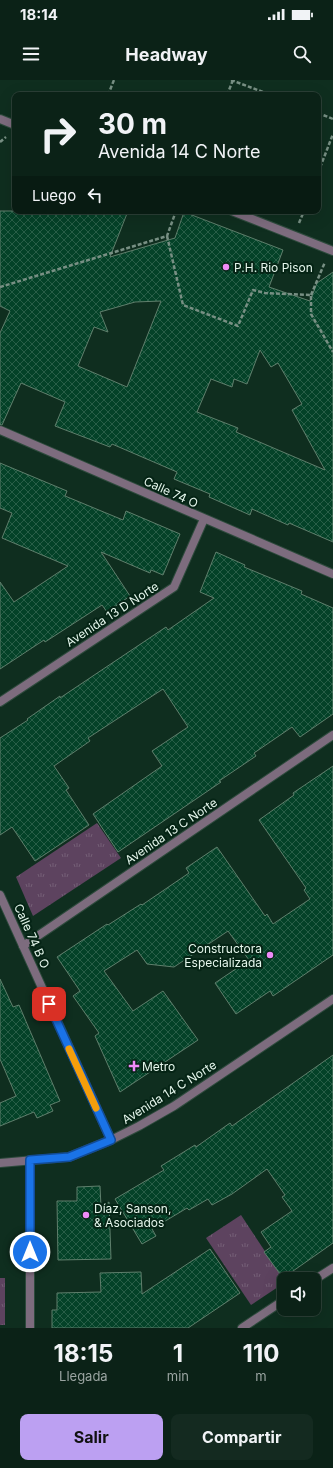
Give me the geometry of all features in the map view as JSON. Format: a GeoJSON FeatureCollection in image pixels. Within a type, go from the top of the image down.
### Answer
{"type":"FeatureCollection","features":[{"type":"Feature","properties":{"kind":"street"},"geometry":{"type":"LineString","coordinates":[[0,119],[12,124]]}},
{"type":"Feature","properties":{"kind":"street"},"geometry":{"type":"LineString","coordinates":[[240,214],[333,251]]}},
{"type":"Feature","properties":{"kind":"street","name":"Calle 74 O"},"geometry":{"type":"LineString","coordinates":[[0,430],[333,574]]}},
{"type":"Feature","properties":{"kind":"street","name":"Avenida 13 D Norte"},"geometry":{"type":"LineString","coordinates":[[0,702],[174,587],[204,519]]}},
{"type":"Feature","properties":{"kind":"street","name":"Avenida 13 C Norte"},"geometry":{"type":"LineString","coordinates":[[23,946],[333,735]]}},
{"type":"Feature","properties":{"kind":"street","name":"Calle 74 B O"},"geometry":{"type":"LineString","coordinates":[[0,895],[111,1140]]}},
{"type":"Feature","properties":{"kind":"street","name":"Avenida 14 C Norte"},"geometry":{"type":"LineString","coordinates":[[0,1163],[69,1157],[111,1140],[174,1106],[333,1000]]}},
{"type":"Feature","properties":{"kind":"street"},"geometry":{"type":"LineString","coordinates":[[30,1160],[30,1328]]}},
{"type":"Feature","properties":{"kind":"street"},"geometry":{"type":"LineString","coordinates":[[321,1276],[333,1268]]}},
{"type":"Feature","properties":{"kind":"street"},"geometry":{"type":"LineString","coordinates":[[242,1328],[277,1305]]}},
{"type":"Feature","properties":{"kind":"path"},"geometry":{"type":"LineString","coordinates":[[109,92],[114,80]]}},
{"type":"Feature","properties":{"kind":"path"},"geometry":{"type":"LineString","coordinates":[[228,92],[232,80],[263,92]]}},
{"type":"Feature","properties":{"kind":"path"},"geometry":{"type":"LineString","coordinates":[[321,114],[333,119]]}},
{"type":"Feature","properties":{"kind":"path"},"geometry":{"type":"LineString","coordinates":[[321,165],[333,134]]}},
{"type":"Feature","properties":{"kind":"path"},"geometry":{"type":"LineString","coordinates":[[175,214],[167,236],[184,305],[238,326],[253,290],[265,293],[311,295]]}},
{"type":"Feature","properties":{"kind":"path"},"geometry":{"type":"LineString","coordinates":[[299,224],[303,214]]}},
{"type":"Feature","properties":{"kind":"path"},"geometry":{"type":"LineString","coordinates":[[0,287],[167,236]]}},
{"type":"Feature","properties":{"kind":"path"},"geometry":{"type":"LineString","coordinates":[[326,260],[311,295],[311,314],[333,352]]}},
{"type":"Feature","properties":{"kind":"green space"},"geometry":{"type":"Polygon","coordinates":[[[97,823],[121,858],[33,916],[16,877],[97,823]]]}},
{"type":"Feature","properties":{"kind":"green space"},"geometry":{"type":"Polygon","coordinates":[[[241,1215],[279,1272],[277,1272],[277,1288],[251,1305],[206,1238],[241,1215]]]}},
{"type":"Feature","properties":{"kind":"green space"},"geometry":{"type":"Polygon","coordinates":[[[0,1278],[5,1278],[5,1325],[0,1325],[0,1278]]]}},
{"type":"Feature","properties":{"kind":"building"},"geometry":{"type":"Polygon","coordinates":[[[0,211],[12,211],[12,214],[127,214],[110,257],[175,238],[183,214],[189,214],[283,250],[269,287],[310,301],[317,283],[333,272],[333,542],[289,523],[288,525],[252,509],[250,515],[209,497],[210,494],[174,479],[177,472],[112,444],[110,447],[55,426],[65,402],[21,383],[2,425],[0,425],[0,333],[10,311],[0,306],[0,211]],[[161,301],[135,302],[100,312],[108,332],[94,327],[78,366],[127,387],[161,301]],[[260,350],[247,384],[234,379],[232,387],[211,379],[197,412],[238,428],[236,432],[325,470],[292,410],[302,404],[278,363],[271,367],[260,350]]]}},
{"type":"Feature","properties":{"kind":"building"},"geometry":{"type":"Polygon","coordinates":[[[0,463],[67,491],[65,496],[123,520],[126,511],[180,534],[163,575],[151,570],[150,573],[101,552],[130,596],[107,612],[102,605],[0,669],[0,582],[14,602],[68,566],[2,538],[12,513],[0,508],[0,463]]]}},
{"type":"Feature","properties":{"kind":"building"},"geometry":{"type":"Polygon","coordinates":[[[216,552],[245,565],[244,567],[302,591],[301,594],[333,608],[333,714],[300,737],[292,727],[254,753],[256,756],[219,781],[221,782],[118,852],[93,814],[162,766],[152,751],[188,727],[163,689],[88,738],[90,741],[54,766],[69,788],[66,790],[89,825],[35,861],[12,827],[0,835],[0,738],[28,720],[27,719],[60,696],[60,698],[166,627],[168,630],[214,598],[200,592],[216,552]]]}},
{"type":"Feature","properties":{"kind":"building"},"geometry":{"type":"Polygon","coordinates":[[[333,766],[333,955],[273,996],[270,991],[236,1014],[215,983],[249,960],[228,931],[174,967],[147,964],[137,950],[104,971],[133,1011],[163,991],[198,1040],[120,1092],[95,1036],[99,1033],[73,996],[80,991],[57,957],[107,924],[108,925],[141,904],[142,905],[189,873],[186,868],[217,847],[265,916],[267,914],[273,924],[310,899],[304,890],[306,888],[259,820],[294,795],[293,793],[333,766]]]}},
{"type":"Feature","properties":{"kind":"building"},"geometry":{"type":"Polygon","coordinates":[[[0,979],[13,1007],[19,1005],[60,1101],[50,1105],[53,1111],[37,1118],[34,1112],[0,1126],[0,1103],[16,1096],[0,1059],[0,979]]]}},
{"type":"Feature","properties":{"kind":"building"},"geometry":{"type":"Polygon","coordinates":[[[333,1055],[333,1243],[292,1272],[279,1272],[264,1252],[271,1247],[261,1232],[292,1211],[282,1197],[285,1195],[267,1169],[232,1194],[212,1205],[208,1199],[189,1210],[187,1208],[152,1229],[156,1236],[142,1244],[115,1199],[164,1170],[161,1166],[195,1145],[196,1147],[230,1123],[232,1126],[333,1055]]]}},
{"type":"Feature","properties":{"kind":"building","name":"Díaz, Sanson, & Asociados"},"geometry":{"type":"Polygon","coordinates":[[[100,1186],[101,1207],[109,1202],[111,1259],[58,1260],[57,1201],[77,1201],[77,1187],[100,1186]]]}},
{"type":"Feature","properties":{"kind":"building"},"geometry":{"type":"Polygon","coordinates":[[[210,1249],[240,1293],[188,1328],[52,1328],[52,1310],[57,1310],[57,1293],[101,1292],[100,1273],[141,1272],[142,1294],[210,1249]]]}},
{"type":"Feature","properties":{"kind":"slow traffic"},"geometry":{"type":"LineString","coordinates":[[69,1049],[96,1108]]}},
{"type":"Feature","properties":{"kind":"place","name":"P.H. Rio Pison"},"geometry":{"type":"Point","coordinates":[226,267]}},
{"type":"Feature","properties":{"kind":"place","name":"Constructora Especializada"},"geometry":{"type":"Point","coordinates":[270,955]}},
{"type":"Feature","properties":{"kind":"place","name":"Metro"},"geometry":{"type":"Point","coordinates":[134,1066]}},
{"type":"Feature","properties":{"kind":"place","name":"Díaz, Sanson, & Asociados"},"geometry":{"type":"Point","coordinates":[86,1215]}},
{"type":"Feature","properties":{"kind":"route"},"geometry":{"type":"LineString","coordinates":[[30,1252],[30,1160],[69,1157],[111,1140],[49,1004]]}}]}
